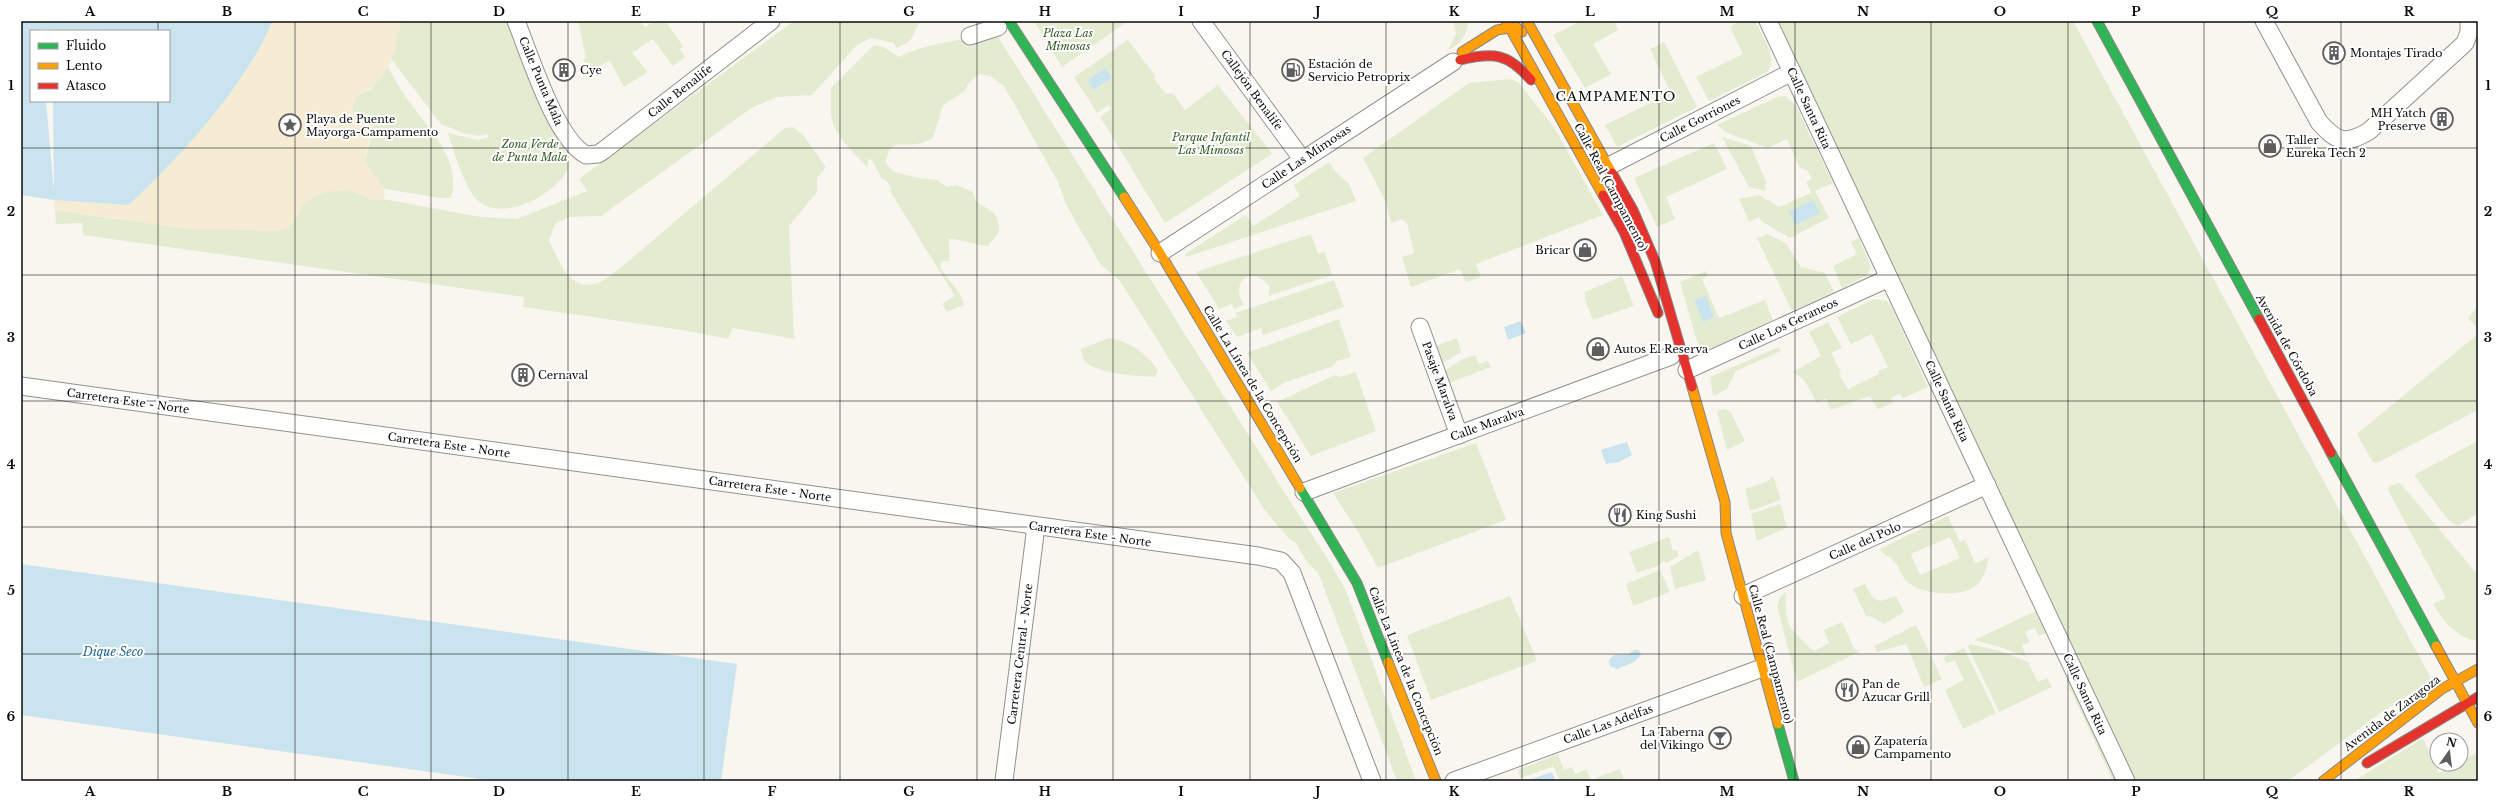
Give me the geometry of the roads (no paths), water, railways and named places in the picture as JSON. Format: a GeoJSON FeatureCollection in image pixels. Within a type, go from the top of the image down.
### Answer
{"type":"FeatureCollection","features":[{"type":"Feature","properties":{"kind":"main road","name":"Calle La Línea de la Concepción"},"geometry":{"type":"LineString","coordinates":[[1009,21],[1160,253],[1357,583],[1436,781]]}},
{"type":"Feature","properties":{"kind":"main road","name":"Calle Real (Campamento)"},"geometry":{"type":"LineString","coordinates":[[1528,21],[1633,210],[1655,260],[1675,360],[1725,502],[1726,533],[1794,781]]}},
{"type":"Feature","properties":{"kind":"main road","name":"Avenida de Córdoba"},"geometry":{"type":"LineString","coordinates":[[2097,21],[2447,664],[2458,679]]}},
{"type":"Feature","properties":{"kind":"main road","name":"Calle Real (Campamento)"},"geometry":{"type":"LineString","coordinates":[[1509,23],[1624,232],[1660,319]]}},
{"type":"Feature","properties":{"kind":"main road"},"geometry":{"type":"LineString","coordinates":[[1509,23],[1522,32],[1592,155],[1609,166]]}},
{"type":"Feature","properties":{"kind":"main road"},"geometry":{"type":"LineString","coordinates":[[1460,58],[1497,42],[1506,35],[1509,23]]}},
{"type":"Feature","properties":{"kind":"main road"},"geometry":{"type":"LineString","coordinates":[[1460,58],[1509,23]]}},
{"type":"Feature","properties":{"kind":"main road"},"geometry":{"type":"LineString","coordinates":[[1460,58],[1476,31]]}},
{"type":"Feature","properties":{"kind":"main road"},"geometry":{"type":"LineString","coordinates":[[1460,58],[1489,53],[1510,59],[1522,68],[1561,119]]}},
{"type":"Feature","properties":{"kind":"main road","name":"Calle Real (Campamento)"},"geometry":{"type":"LineString","coordinates":[[1714,513],[1726,533]]}},
{"type":"Feature","properties":{"kind":"main road","name":"Avenida de Zaragoza"},"geometry":{"type":"LineString","coordinates":[[2323,781],[2458,679],[2478,669]]}},
{"type":"Feature","properties":{"kind":"main road"},"geometry":{"type":"LineString","coordinates":[[2458,679],[2466,703],[2477,720]]}},
{"type":"Feature","properties":{"kind":"main road"},"geometry":{"type":"LineString","coordinates":[[2466,703],[2472,689],[2478,686]]}},
{"type":"Feature","properties":{"kind":"main road"},"geometry":{"type":"LineString","coordinates":[[2392,747],[2408,730],[2451,702],[2461,690]]}},
{"type":"Feature","properties":{"kind":"main road"},"geometry":{"type":"LineString","coordinates":[[2359,768],[2478,697]]}},
{"type":"Feature","properties":{"kind":"street","name":"Calle Punta Mala"},"geometry":{"type":"LineString","coordinates":[[516,21],[560,127],[574,146],[586,155]]}},
{"type":"Feature","properties":{"kind":"street","name":"Calle Benalife"},"geometry":{"type":"LineString","coordinates":[[586,155],[598,154],[604,150],[771,21]]}},
{"type":"Feature","properties":{"kind":"street"},"geometry":{"type":"LineString","coordinates":[[970,36],[998,27],[994,21]]}},
{"type":"Feature","properties":{"kind":"street","name":"Callejón Benalife"},"geometry":{"type":"LineString","coordinates":[[1201,21],[1302,159]]}},
{"type":"Feature","properties":{"kind":"street","name":"Calle Santa Rita"},"geometry":{"type":"LineString","coordinates":[[1768,21],[2126,781]]}},
{"type":"Feature","properties":{"kind":"street"},"geometry":{"type":"LineString","coordinates":[[2264,21],[2319,122],[2330,134],[2340,139],[2350,141],[2369,131],[2465,43],[2470,32],[2469,21]]}},
{"type":"Feature","properties":{"kind":"street","name":"Calle Las Mimosas"},"geometry":{"type":"LineString","coordinates":[[1160,253],[1302,159],[1460,58]]}},
{"type":"Feature","properties":{"kind":"street","name":"Calle Gorriones"},"geometry":{"type":"LineString","coordinates":[[1609,166],[1792,72]]}},
{"type":"Feature","properties":{"kind":"street","name":"Calle Los Geraneos"},"geometry":{"type":"LineString","coordinates":[[1675,360],[1889,278]]}},
{"type":"Feature","properties":{"kind":"street","name":"Pasaje Maralva"},"geometry":{"type":"LineString","coordinates":[[1420,327],[1459,434]]}},
{"type":"Feature","properties":{"kind":"street","name":"Calle Maralva"},"geometry":{"type":"LineString","coordinates":[[1304,492],[1459,434],[1675,360]]}},
{"type":"Feature","properties":{"kind":"street","name":"Carretera Este - Norte"},"geometry":{"type":"LineString","coordinates":[[21,386],[1258,556],[1281,561],[1292,573],[1372,781]]}},
{"type":"Feature","properties":{"kind":"street","name":"Calle del Polo"},"geometry":{"type":"LineString","coordinates":[[1743,596],[1987,485]]}},
{"type":"Feature","properties":{"kind":"street","name":"Carretera Central - Norte"},"geometry":{"type":"LineString","coordinates":[[1004,781],[1036,526]]}},
{"type":"Feature","properties":{"kind":"street","name":"Calle Las Adelfas"},"geometry":{"type":"LineString","coordinates":[[1454,781],[1762,668]]}},
{"type":"Feature","properties":{"kind":"water"},"geometry":{"type":"Polygon","coordinates":[[[21,21],[272,21],[270,28],[253,60],[219,108],[191,142],[129,205],[54,200],[21,195],[21,21]],[[30,30],[30,102],[46,102],[54,192],[53,102],[170,102],[170,30],[30,30]]]}},
{"type":"Feature","properties":{"kind":"water"},"geometry":{"type":"Polygon","coordinates":[[[1105,68],[1112,78],[1093,90],[1088,80],[1105,68]]]}},
{"type":"Feature","properties":{"kind":"water"},"geometry":{"type":"Polygon","coordinates":[[[1813,200],[1820,213],[1795,225],[1789,212],[1813,200]]]}},
{"type":"Feature","properties":{"kind":"water"},"geometry":{"type":"Polygon","coordinates":[[[1706,296],[1714,317],[1703,322],[1694,300],[1706,296]]]}},
{"type":"Feature","properties":{"kind":"water"},"geometry":{"type":"Polygon","coordinates":[[[1521,321],[1526,333],[1508,340],[1504,327],[1521,321]]]}},
{"type":"Feature","properties":{"kind":"water"},"geometry":{"type":"Polygon","coordinates":[[[1627,442],[1632,455],[1619,462],[1606,464],[1601,450],[1627,442]]]}},
{"type":"Feature","properties":{"kind":"water","name":"Dique Seco"},"geometry":{"type":"Polygon","coordinates":[[[21,564],[737,664],[721,781],[495,781],[21,715],[21,564]]]}},
{"type":"Feature","properties":{"kind":"water"},"geometry":{"type":"Polygon","coordinates":[[[1634,650],[1639,650],[1641,655],[1634,662],[1617,669],[1610,666],[1609,660],[1614,655],[1629,654],[1634,650]]]}},
{"type":"Feature","properties":{"kind":"water"},"geometry":{"type":"Polygon","coordinates":[[[1552,772],[1556,781],[1526,781],[1552,772]]]}},
{"type":"Feature","properties":{"kind":"place","name":"Montajes Tirado"},"geometry":{"type":"Point","coordinates":[2334,53]}},
{"type":"Feature","properties":{"kind":"place","name":"Cye"},"geometry":{"type":"Point","coordinates":[564,70]}},
{"type":"Feature","properties":{"kind":"place","name":"Estación de Servicio Petroprix"},"geometry":{"type":"Point","coordinates":[1293,70]}},
{"type":"Feature","properties":{"kind":"place","name":"MH Yatch Preserve"},"geometry":{"type":"Point","coordinates":[2442,119]}},
{"type":"Feature","properties":{"kind":"place","name":"Playa de Puente Mayorga-Campamento"},"geometry":{"type":"Point","coordinates":[290,125]}},
{"type":"Feature","properties":{"kind":"place","name":"Taller Eureka Tech 2"},"geometry":{"type":"Point","coordinates":[2270,146]}},
{"type":"Feature","properties":{"kind":"place","name":"Bricar"},"geometry":{"type":"Point","coordinates":[1585,250]}},
{"type":"Feature","properties":{"kind":"place","name":"Autos El Reserva"},"geometry":{"type":"Point","coordinates":[1598,349]}},
{"type":"Feature","properties":{"kind":"place","name":"Cernaval"},"geometry":{"type":"Point","coordinates":[523,375]}},
{"type":"Feature","properties":{"kind":"place","name":"King Sushi"},"geometry":{"type":"Point","coordinates":[1620,515]}},
{"type":"Feature","properties":{"kind":"place","name":"Pan de Azucar Grill"},"geometry":{"type":"Point","coordinates":[1847,690]}},
{"type":"Feature","properties":{"kind":"place","name":"La Taberna del Vikingo"},"geometry":{"type":"Point","coordinates":[1720,738]}},
{"type":"Feature","properties":{"kind":"place","name":"Zapatería Campamento"},"geometry":{"type":"Point","coordinates":[1858,747]}},
{"type":"Feature","properties":{"kind":"district","name":"CAMPAMENTO"},"geometry":{"type":"Point","coordinates":[1616,96]}},
{"type":"Feature","properties":{"kind":"park label","name":"Plaza Las Mimosas"},"geometry":{"type":"Point","coordinates":[1068,39]}},
{"type":"Feature","properties":{"kind":"park label","name":"Parque Infantil Las Mimosas"},"geometry":{"type":"Point","coordinates":[1211,143]}},
{"type":"Feature","properties":{"kind":"park label","name":"Zona Verde de Punta Mala"},"geometry":{"type":"Point","coordinates":[530,150]}}]}
